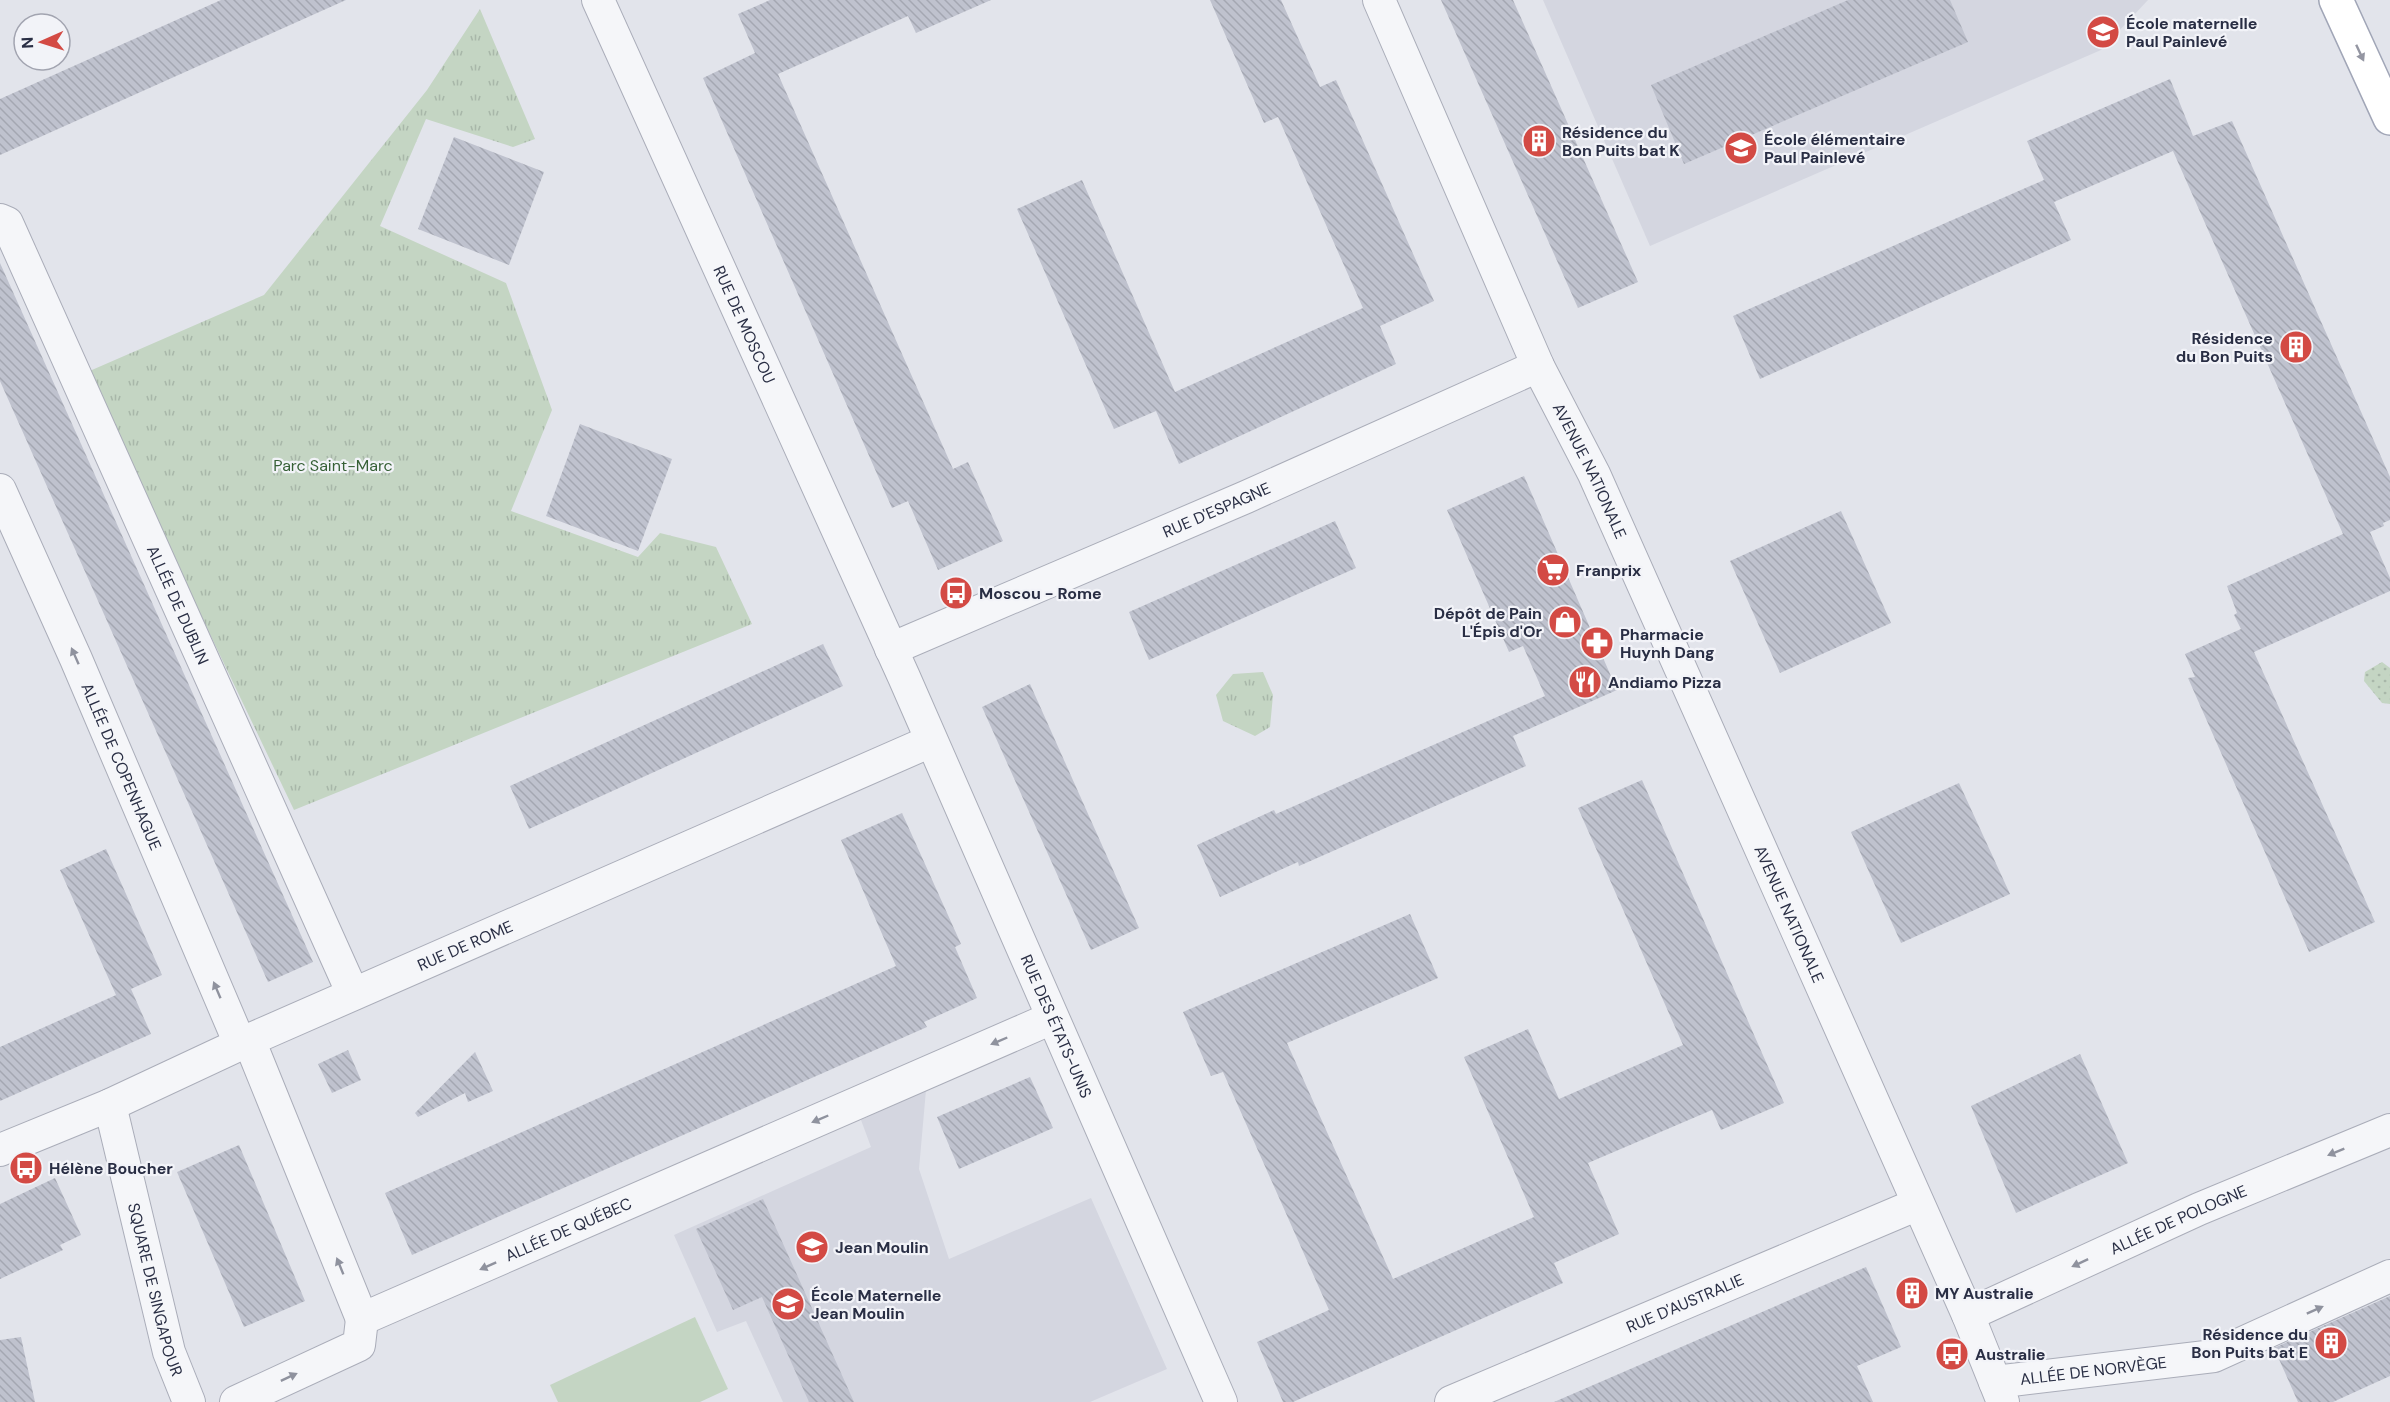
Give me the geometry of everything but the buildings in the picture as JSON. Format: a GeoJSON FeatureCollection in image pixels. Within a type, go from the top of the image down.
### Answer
{"type":"FeatureCollection","features":[{"type":"Feature","properties":{"kind":"main road"},"geometry":{"type":"LineString","coordinates":[[2336,0],[2390,118]]}},
{"type":"Feature","properties":{"kind":"street","name":"RUE DE MOSCOU"},"geometry":{"type":"LineString","coordinates":[[598,0],[891,649]]}},
{"type":"Feature","properties":{"kind":"street","name":"AVENUE NATIONALE"},"geometry":{"type":"LineString","coordinates":[[1378,0],[1538,366],[1594,474],[1968,1315],[1999,1392]]}},
{"type":"Feature","properties":{"kind":"street","name":"ALLÉE DE DUBLIN"},"geometry":{"type":"LineString","coordinates":[[0,220],[7,223],[353,994]]}},
{"type":"Feature","properties":{"kind":"street","name":"RUE D'ESPAGNE"},"geometry":{"type":"LineString","coordinates":[[891,649],[1236,501],[1538,366]]}},
{"type":"Feature","properties":{"kind":"street","name":"ALLÉE DE COPENHAGUE"},"geometry":{"type":"LineString","coordinates":[[0,490],[244,1042]]}},
{"type":"Feature","properties":{"kind":"street","name":"RUE DES ÉTATS-UNIS"},"geometry":{"type":"LineString","coordinates":[[891,649],[1221,1402]]}},
{"type":"Feature","properties":{"kind":"street","name":"RUE DE ROME"},"geometry":{"type":"LineString","coordinates":[[0,1150],[110,1105],[244,1042],[931,741]]}},
{"type":"Feature","properties":{"kind":"street","name":"ALLÉE DE QUÉBEC"},"geometry":{"type":"LineString","coordinates":[[362,1319],[1052,1018]]}},
{"type":"Feature","properties":{"kind":"street"},"geometry":{"type":"LineString","coordinates":[[236,1402],[358,1345],[362,1319],[244,1042]]}},
{"type":"Feature","properties":{"kind":"street","name":"SQUARE DE SINGAPOUR"},"geometry":{"type":"LineString","coordinates":[[110,1105],[169,1353],[189,1402]]}},
{"type":"Feature","properties":{"kind":"street","name":"ALLÉE DE POLOGNE"},"geometry":{"type":"LineString","coordinates":[[1968,1315],[2199,1209],[2390,1130]]}},
{"type":"Feature","properties":{"kind":"street","name":"RUE D'AUSTRALIE"},"geometry":{"type":"LineString","coordinates":[[1451,1402],[1918,1203]]}},
{"type":"Feature","properties":{"kind":"street","name":"ALLÉE DE NORVÈGE"},"geometry":{"type":"LineString","coordinates":[[1999,1392],[2214,1356],[2390,1276]]}},
{"type":"Feature","properties":{"kind":"shaded area","name":"École élémentaire Paul Painlevé"},"geometry":{"type":"Polygon","coordinates":[[[1543,0],[2148,0],[2101,50],[1650,246],[1543,0]]]}},
{"type":"Feature","properties":{"kind":"shaded area","name":"Jean Moulin"},"geometry":{"type":"Polygon","coordinates":[[[926,1090],[919,1169],[949,1259],[1091,1198],[1167,1369],[1090,1402],[783,1402],[746,1321],[717,1332],[674,1235],[871,1147],[861,1120],[926,1090]]]}},
{"type":"Feature","properties":{"kind":"green space","name":"Parc Saint-Marc"},"geometry":{"type":"Polygon","coordinates":[[[480,9],[535,139],[513,147],[426,119],[380,226],[506,283],[552,410],[511,511],[638,557],[660,533],[716,547],[752,624],[294,810],[85,373],[264,295],[427,90],[480,9]]]}},
{"type":"Feature","properties":{"kind":"green space"},"geometry":{"type":"Polygon","coordinates":[[[2382,662],[2390,668],[2390,704],[2382,703],[2364,681],[2365,672],[2382,662]]]}},
{"type":"Feature","properties":{"kind":"green space"},"geometry":{"type":"Polygon","coordinates":[[[1263,672],[1273,695],[1270,727],[1255,736],[1223,721],[1216,695],[1233,674],[1263,672]]]}},
{"type":"Feature","properties":{"kind":"green space"},"geometry":{"type":"Polygon","coordinates":[[[695,1317],[728,1389],[700,1402],[558,1402],[550,1385],[695,1317]]]}},
{"type":"Feature","properties":{"kind":"place","name":"École maternelle Paul Painlevé"},"geometry":{"type":"Point","coordinates":[2103,32]}},
{"type":"Feature","properties":{"kind":"place","name":"Résidence du Bon Puits bat K"},"geometry":{"type":"Point","coordinates":[1539,141]}},
{"type":"Feature","properties":{"kind":"place","name":"École élémentaire Paul Painlevé"},"geometry":{"type":"Point","coordinates":[1741,148]}},
{"type":"Feature","properties":{"kind":"place","name":"Résidence du Bon Puits"},"geometry":{"type":"Point","coordinates":[2296,347]}},
{"type":"Feature","properties":{"kind":"place","name":"Franprix"},"geometry":{"type":"Point","coordinates":[1553,570]}},
{"type":"Feature","properties":{"kind":"place","name":"Moscou - Rome"},"geometry":{"type":"Point","coordinates":[956,593]}},
{"type":"Feature","properties":{"kind":"place","name":"Dépôt de Pain L'Épis d'Or"},"geometry":{"type":"Point","coordinates":[1565,622]}},
{"type":"Feature","properties":{"kind":"place","name":"Pharmacie Huynh Dang"},"geometry":{"type":"Point","coordinates":[1597,643]}},
{"type":"Feature","properties":{"kind":"place","name":"Andiamo Pizza"},"geometry":{"type":"Point","coordinates":[1585,682]}},
{"type":"Feature","properties":{"kind":"place","name":"Hélène Boucher"},"geometry":{"type":"Point","coordinates":[26,1168]}},
{"type":"Feature","properties":{"kind":"place","name":"Jean Moulin"},"geometry":{"type":"Point","coordinates":[812,1247]}},
{"type":"Feature","properties":{"kind":"place","name":"MY Australie"},"geometry":{"type":"Point","coordinates":[1912,1293]}},
{"type":"Feature","properties":{"kind":"place","name":"École Maternelle Jean Moulin"},"geometry":{"type":"Point","coordinates":[788,1304]}},
{"type":"Feature","properties":{"kind":"place","name":"Résidence du Bon Puits bat E"},"geometry":{"type":"Point","coordinates":[2331,1343]}},
{"type":"Feature","properties":{"kind":"place","name":"Australie"},"geometry":{"type":"Point","coordinates":[1952,1354]}}]}
